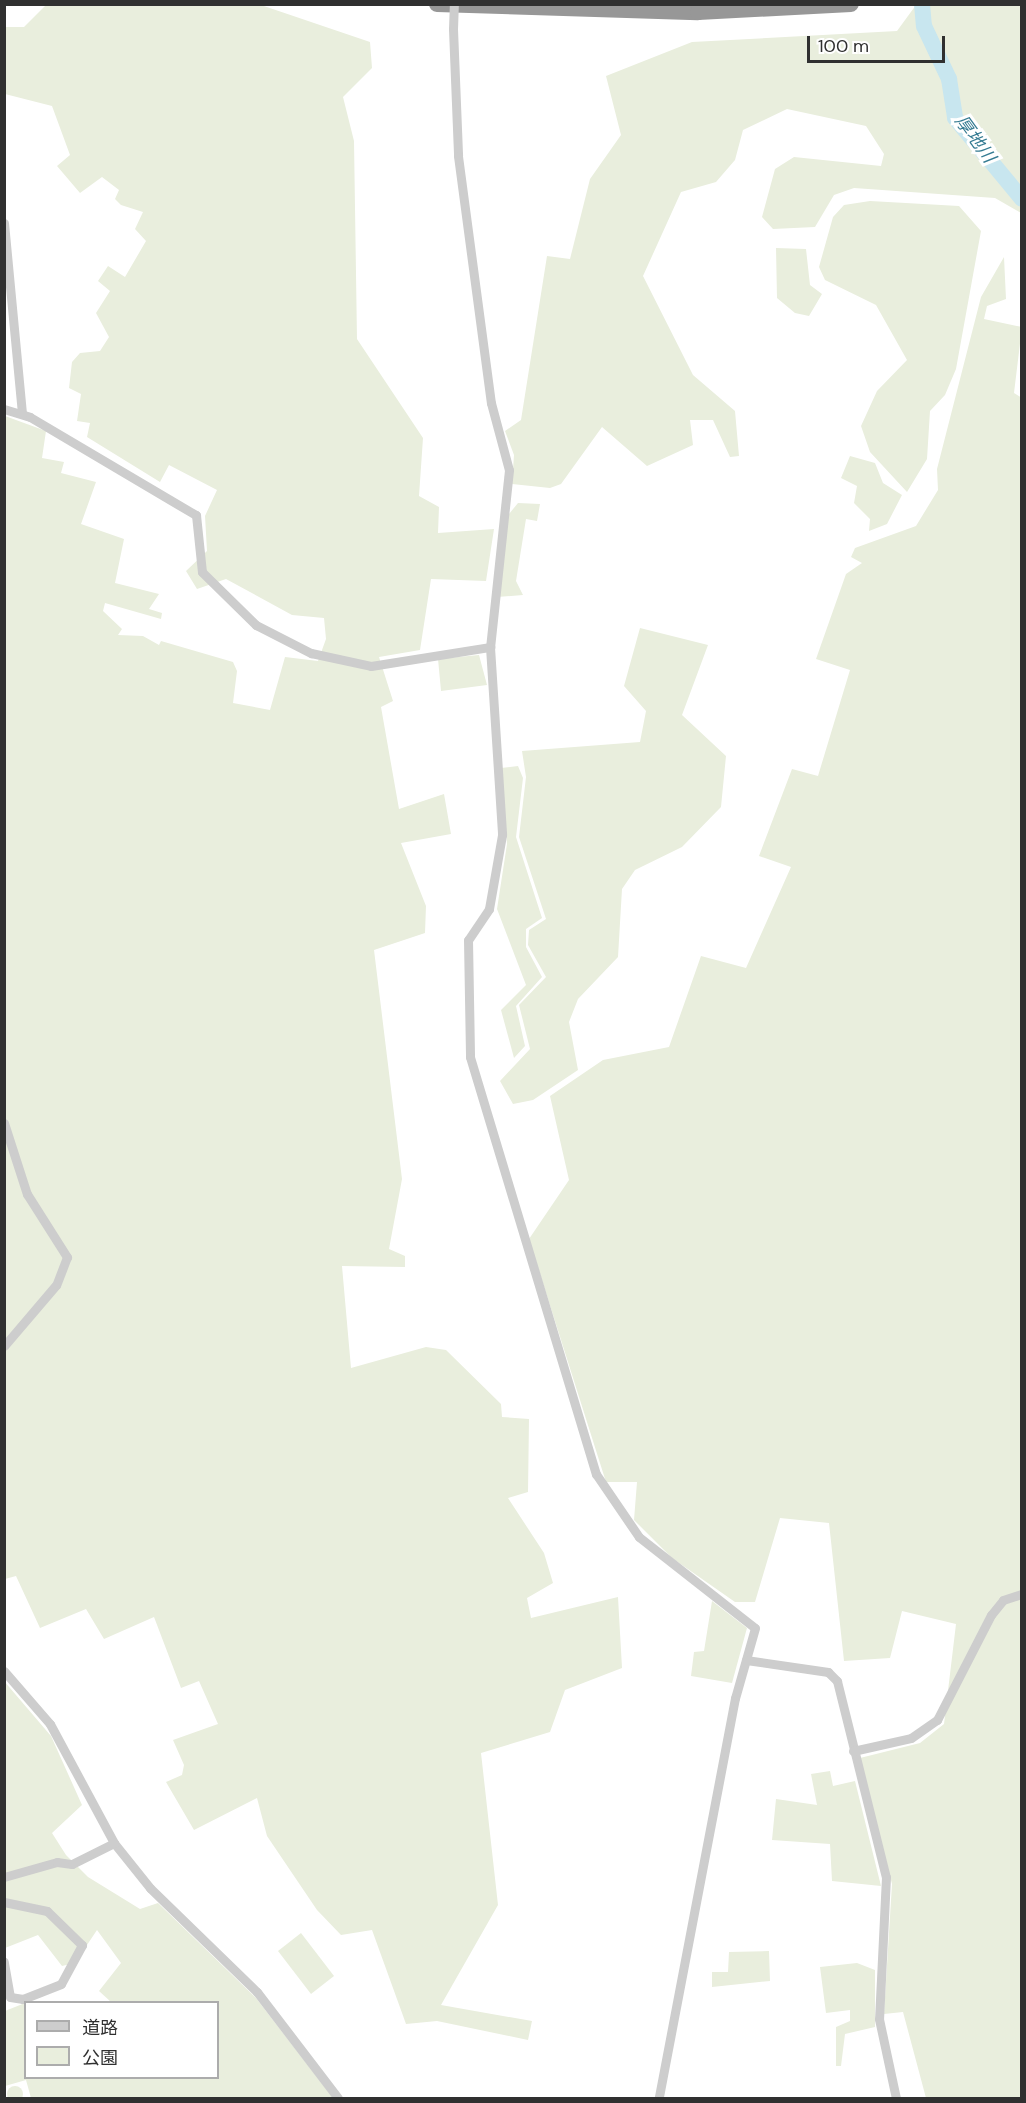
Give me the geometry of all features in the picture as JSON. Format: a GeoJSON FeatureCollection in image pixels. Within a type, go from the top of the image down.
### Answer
{"type":"FeatureCollection","features":[{"type":"Feature","properties":{"kind":"highway"},"geometry":{"type":"LineString","coordinates":[[437,4],[698,12],[851,4]]}},
{"type":"Feature","properties":{"kind":"street"},"geometry":{"type":"LineString","coordinates":[[454,4],[458,156],[491,403],[508,456],[490,647],[502,835],[489,909],[468,940],[470,1057],[596,1474],[639,1537],[755,1628],[746,1660],[659,2098]]}},
{"type":"Feature","properties":{"kind":"street"},"geometry":{"type":"LineString","coordinates":[[4,223],[21,412]]}},
{"type":"Feature","properties":{"kind":"street"},"geometry":{"type":"LineString","coordinates":[[4,409],[21,412],[196,515],[202,572],[256,625],[311,653],[371,666],[490,647]]}},
{"type":"Feature","properties":{"kind":"street"},"geometry":{"type":"LineString","coordinates":[[4,1123],[27,1194],[67,1257],[56,1285],[4,1346]]}},
{"type":"Feature","properties":{"kind":"street"},"geometry":{"type":"LineString","coordinates":[[853,1751],[911,1738],[937,1720],[991,1615],[1003,1600],[1022,1594]]}},
{"type":"Feature","properties":{"kind":"street"},"geometry":{"type":"LineString","coordinates":[[746,1660],[834,1675],[886,1877],[879,2019],[896,2098]]}},
{"type":"Feature","properties":{"kind":"street"},"geometry":{"type":"LineString","coordinates":[[4,1671],[50,1724],[114,1843],[150,1888],[257,1992],[338,2098]]}},
{"type":"Feature","properties":{"kind":"street"},"geometry":{"type":"LineString","coordinates":[[4,1877],[57,1862],[72,1864],[114,1843]]}},
{"type":"Feature","properties":{"kind":"street"},"geometry":{"type":"LineString","coordinates":[[4,1902],[47,1911],[82,1945],[60,1984],[23,1999],[10,1997],[4,1962]]}},
{"type":"Feature","properties":{"kind":"green space"},"geometry":{"type":"Polygon","coordinates":[[[258,4],[370,42],[372,68],[343,97],[354,141],[357,339],[423,438],[419,496],[439,507],[438,533],[494,529],[486,581],[431,579],[420,650],[379,657],[393,701],[381,707],[399,809],[444,794],[451,834],[401,843],[426,906],[425,933],[374,950],[402,1179],[389,1249],[405,1256],[405,1267],[342,1266],[351,1368],[426,1347],[446,1350],[501,1404],[502,1417],[529,1419],[528,1492],[508,1498],[544,1553],[553,1583],[527,1598],[531,1618],[618,1597],[622,1668],[565,1690],[550,1732],[481,1753],[498,1905],[441,2005],[532,2021],[528,2040],[437,2021],[406,2024],[372,1930],[341,1935],[317,1910],[267,1836],[257,1798],[194,1830],[166,1782],[182,1775],[184,1765],[173,1740],[218,1724],[199,1681],[181,1688],[154,1617],[104,1639],[86,1609],[40,1628],[16,1576],[5,1579],[5,416],[46,431],[42,458],[64,462],[61,473],[96,482],[81,524],[124,539],[115,583],[159,594],[149,609],[162,613],[161,619],[105,603],[103,611],[122,629],[118,635],[143,636],[159,645],[161,641],[233,662],[237,671],[233,703],[270,710],[285,657],[318,661],[326,639],[324,618],[292,615],[226,579],[197,589],[186,571],[207,551],[205,516],[217,490],[169,465],[160,482],[87,437],[90,423],[77,421],[81,394],[69,388],[72,362],[80,353],[100,351],[109,337],[96,313],[110,291],[98,281],[108,266],[125,277],[146,241],[135,229],[143,212],[121,205],[115,199],[119,190],[102,177],[80,193],[57,166],[70,155],[52,106],[5,94],[4,27],[24,27],[46,5],[258,4]]]}},
{"type":"Feature","properties":{"kind":"green space"},"geometry":{"type":"Polygon","coordinates":[[[916,5],[1021,5],[1021,213],[995,198],[854,188],[834,195],[815,227],[773,229],[762,217],[775,169],[794,157],[881,166],[884,154],[866,126],[787,109],[743,130],[735,160],[716,182],[681,192],[643,276],[693,375],[735,411],[739,456],[730,457],[713,420],[690,420],[693,445],[647,466],[602,427],[561,484],[550,488],[512,484],[514,455],[505,431],[521,420],[547,256],[570,259],[590,179],[621,135],[606,76],[692,42],[897,31],[916,5]]]}},
{"type":"Feature","properties":{"kind":"green space"},"geometry":{"type":"Polygon","coordinates":[[[870,201],[959,206],[981,231],[956,369],[945,395],[930,411],[927,459],[907,492],[870,452],[861,426],[877,391],[907,360],[876,305],[825,280],[819,267],[833,217],[844,205],[870,201]]]}},
{"type":"Feature","properties":{"kind":"green space"},"geometry":{"type":"Polygon","coordinates":[[[776,248],[806,249],[810,285],[822,294],[809,316],[795,313],[777,298],[776,248]]]}},
{"type":"Feature","properties":{"kind":"green space"},"geometry":{"type":"Polygon","coordinates":[[[1004,257],[1006,299],[987,306],[984,319],[1022,327],[1014,393],[1022,398],[1021,2098],[926,2098],[903,2012],[884,2014],[892,1884],[860,1758],[920,1743],[944,1724],[956,1624],[902,1611],[890,1658],[844,1661],[829,1523],[780,1518],[755,1602],[735,1602],[672,1558],[634,1520],[637,1482],[606,1482],[529,1239],[569,1180],[550,1096],[603,1060],[669,1047],[701,956],[746,968],[791,867],[759,856],[792,769],[818,776],[850,670],[816,659],[846,574],[862,563],[851,557],[855,548],[916,526],[938,490],[937,469],[981,297],[1004,257]]]}},
{"type":"Feature","properties":{"kind":"green space"},"geometry":{"type":"Polygon","coordinates":[[[850,456],[875,463],[883,483],[902,495],[887,524],[869,531],[870,519],[854,503],[857,486],[841,478],[850,456]]]}},
{"type":"Feature","properties":{"kind":"green space"},"geometry":{"type":"Polygon","coordinates":[[[518,503],[540,504],[537,521],[526,519],[516,581],[523,595],[497,597],[509,514],[518,503]]]}},
{"type":"Feature","properties":{"kind":"green space"},"geometry":{"type":"Polygon","coordinates":[[[640,628],[708,645],[682,715],[726,756],[721,807],[682,847],[635,870],[622,889],[618,957],[578,999],[569,1022],[578,1070],[533,1100],[513,1104],[500,1081],[530,1049],[519,1005],[546,977],[528,945],[529,930],[546,919],[519,837],[526,777],[522,751],[640,742],[646,711],[624,686],[640,628]]]}},
{"type":"Feature","properties":{"kind":"green space"},"geometry":{"type":"Polygon","coordinates":[[[479,655],[487,685],[441,691],[438,659],[479,655]]]}},
{"type":"Feature","properties":{"kind":"green space"},"geometry":{"type":"Polygon","coordinates":[[[518,766],[523,778],[516,837],[542,918],[526,929],[526,947],[542,977],[516,1006],[525,1046],[514,1058],[501,1010],[526,985],[497,909],[507,844],[501,768],[518,766]]]}},
{"type":"Feature","properties":{"kind":"green space"},"geometry":{"type":"Polygon","coordinates":[[[712,1601],[747,1628],[732,1683],[691,1676],[694,1652],[704,1651],[712,1601]]]}},
{"type":"Feature","properties":{"kind":"green space"},"geometry":{"type":"Polygon","coordinates":[[[4,1681],[51,1736],[82,1805],[52,1833],[66,1855],[88,1877],[140,1909],[158,1903],[256,1998],[333,2098],[31,2098],[26,2080],[5,2086],[5,2011],[24,2003],[24,2079],[219,2079],[219,2001],[110,2001],[99,1991],[121,1963],[97,1930],[75,1963],[62,1966],[38,1935],[5,1948],[4,1681]]]}},
{"type":"Feature","properties":{"kind":"green space"},"geometry":{"type":"Polygon","coordinates":[[[830,1771],[833,1786],[855,1781],[881,1886],[832,1881],[830,1844],[772,1840],[776,1799],[817,1805],[811,1774],[830,1771]]]}},
{"type":"Feature","properties":{"kind":"green space"},"geometry":{"type":"Polygon","coordinates":[[[301,1933],[334,1976],[311,1994],[278,1951],[301,1933]]]}},
{"type":"Feature","properties":{"kind":"green space"},"geometry":{"type":"Polygon","coordinates":[[[769,1951],[770,1981],[712,1987],[712,1972],[728,1972],[729,1952],[769,1951]]]}},
{"type":"Feature","properties":{"kind":"green space"},"geometry":{"type":"Polygon","coordinates":[[[857,1963],[875,1970],[875,2027],[845,2034],[841,2066],[836,2066],[836,2027],[850,2021],[850,2010],[826,2013],[820,1967],[857,1963]]]}},
{"type":"Feature","properties":{"kind":"green space"},"geometry":{"type":"Polygon","coordinates":[[[15,2086],[23,2094],[15,2102],[7,2094],[15,2086]]]}},
{"type":"Feature","properties":{"kind":"waterway","name":"厚地川"},"geometry":{"type":"LineString","coordinates":[[922,4],[924,26],[949,79],[955,118],[1022,199]]}}]}
